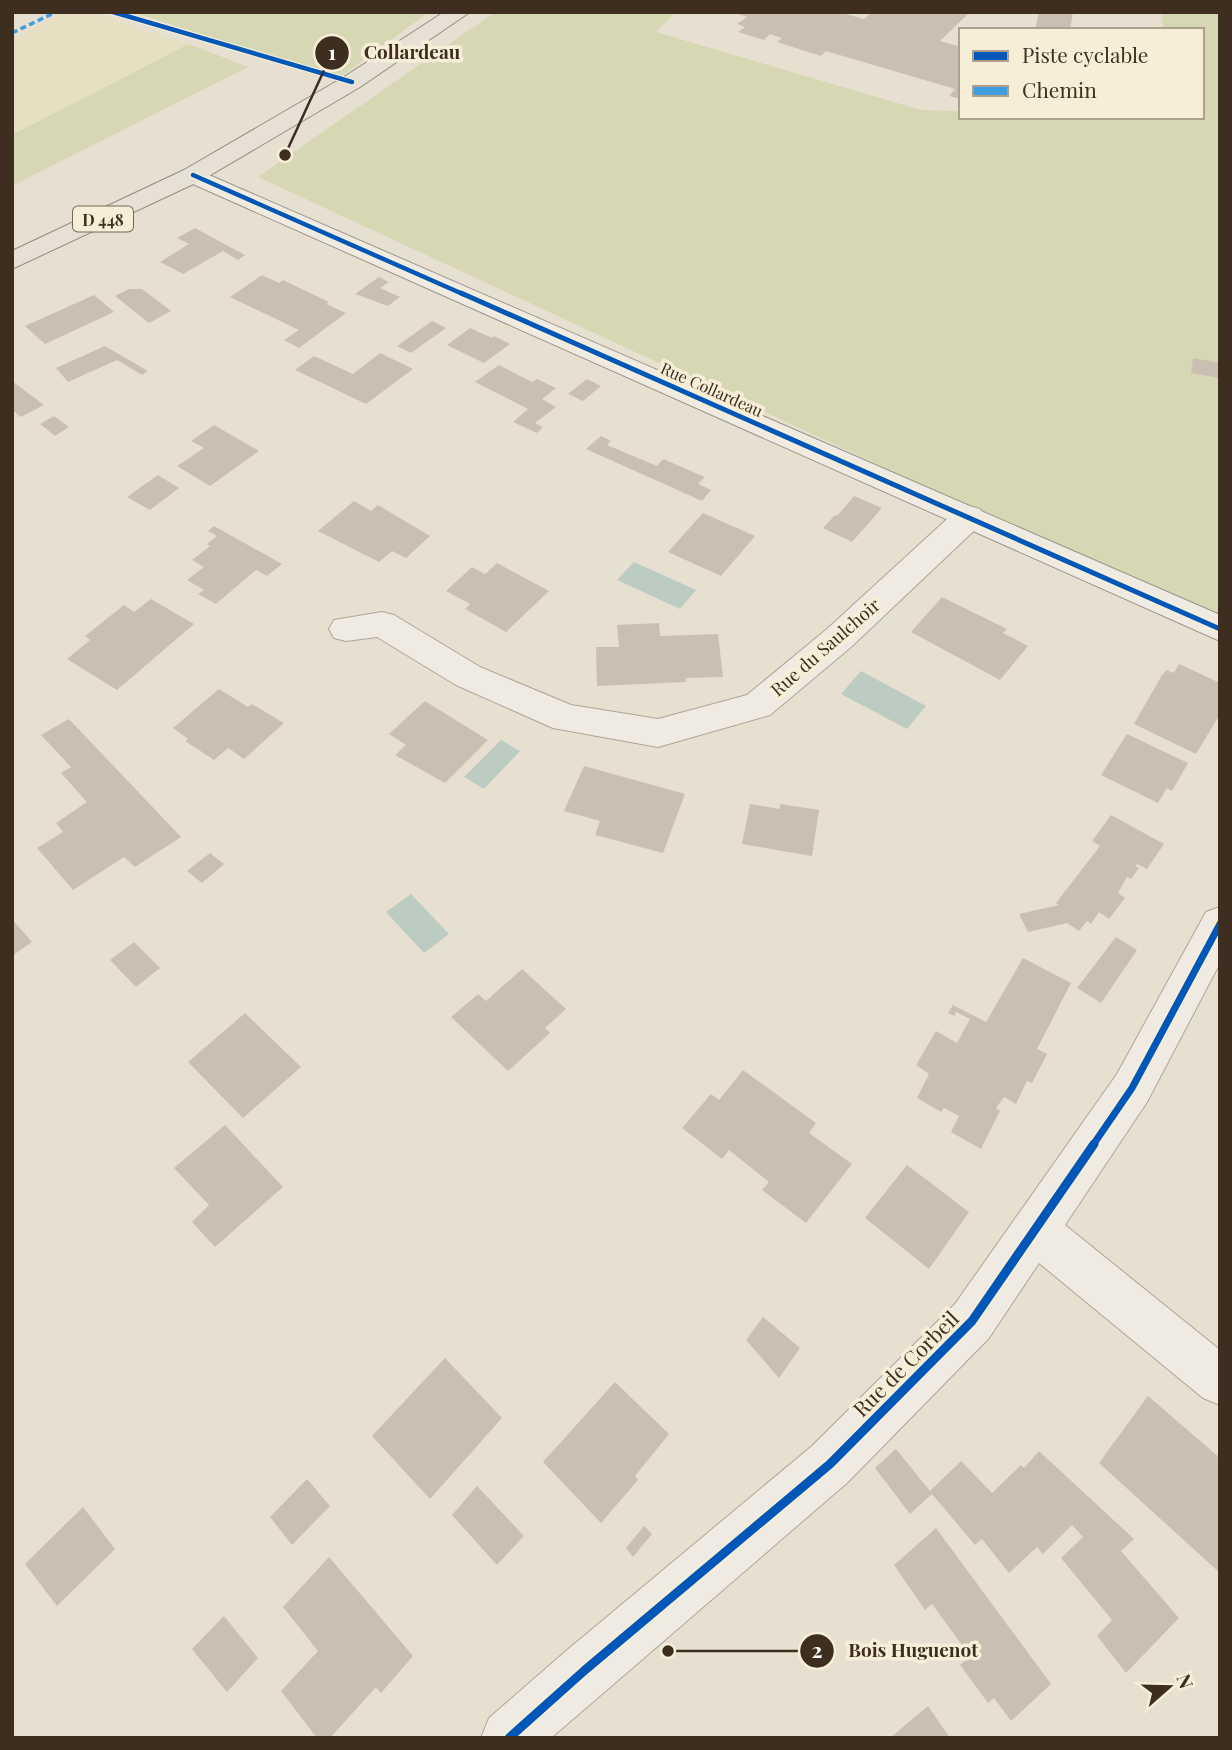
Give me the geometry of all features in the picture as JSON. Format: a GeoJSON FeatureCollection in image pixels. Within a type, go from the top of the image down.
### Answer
{"type":"FeatureCollection","features":[{"type":"Feature","properties":{"kind":"main road","name":"D 448"},"geometry":{"type":"LineString","coordinates":[[12,261],[193,175],[352,82],[459,12]]}},
{"type":"Feature","properties":{"kind":"street","name":"Rue Collardeau"},"geometry":{"type":"LineString","coordinates":[[193,175],[1220,629]]}},
{"type":"Feature","properties":{"kind":"street","name":"Rue du Saulchoir"},"geometry":{"type":"LineString","coordinates":[[346,629],[382,624],[468,676],[566,718],[658,733],[758,705],[839,638],[969,517]]}},
{"type":"Feature","properties":{"kind":"street","name":"Rue de Corbeil"},"geometry":{"type":"LineString","coordinates":[[509,1738],[585,1670],[830,1464],[972,1321],[1132,1088],[1220,924]]}},
{"type":"Feature","properties":{"kind":"street"},"geometry":{"type":"LineString","coordinates":[[1035,1230],[1220,1381]]}},
{"type":"Feature","properties":{"kind":"shaded area"},"geometry":{"type":"Polygon","coordinates":[[[66,12],[89,12],[189,44],[12,135],[12,39],[66,12]]]}},
{"type":"Feature","properties":{"kind":"shaded area"},"geometry":{"type":"Polygon","coordinates":[[[634,562],[696,590],[680,609],[617,580],[634,562]]]}},
{"type":"Feature","properties":{"kind":"shaded area"},"geometry":{"type":"Polygon","coordinates":[[[861,671],[926,706],[907,729],[841,694],[861,671]]]}},
{"type":"Feature","properties":{"kind":"shaded area"},"geometry":{"type":"Polygon","coordinates":[[[501,740],[520,751],[484,789],[464,777],[501,740]]]}},
{"type":"Feature","properties":{"kind":"shaded area"},"geometry":{"type":"Polygon","coordinates":[[[411,894],[449,934],[424,953],[386,912],[411,894]]]}},
{"type":"Feature","properties":{"kind":"green space"},"geometry":{"type":"Polygon","coordinates":[[[132,12],[429,12],[339,78],[132,12]]]}},
{"type":"Feature","properties":{"kind":"green space"},"geometry":{"type":"Polygon","coordinates":[[[495,12],[676,12],[656,32],[921,110],[959,111],[959,119],[1204,119],[1204,28],[1164,28],[1161,12],[1220,12],[1220,617],[1187,608],[258,177],[495,12]]]}},
{"type":"Feature","properties":{"kind":"green space"},"geometry":{"type":"Polygon","coordinates":[[[189,44],[248,67],[12,186],[12,135],[189,44]]]}},
{"type":"Feature","properties":{"kind":"building"},"geometry":{"type":"Polygon","coordinates":[[[733,12],[839,12],[864,19],[872,12],[970,12],[940,41],[959,46],[959,98],[949,96],[955,89],[826,51],[821,56],[777,42],[782,38],[770,34],[764,40],[738,32],[745,27],[737,24],[747,17],[733,12]]]}},
{"type":"Feature","properties":{"kind":"building"},"geometry":{"type":"Polygon","coordinates":[[[1039,12],[1073,12],[1070,28],[1035,28],[1039,12]]]}},
{"type":"Feature","properties":{"kind":"building"},"geometry":{"type":"Polygon","coordinates":[[[195,228],[245,255],[238,260],[223,251],[183,274],[160,262],[189,244],[177,238],[195,228]]]}},
{"type":"Feature","properties":{"kind":"building"},"geometry":{"type":"Polygon","coordinates":[[[262,275],[279,283],[283,280],[346,313],[299,348],[284,340],[299,330],[230,297],[262,275]]]}},
{"type":"Feature","properties":{"kind":"building"},"geometry":{"type":"Polygon","coordinates":[[[379,277],[389,282],[380,288],[400,297],[388,306],[355,294],[379,277]]]}},
{"type":"Feature","properties":{"kind":"building"},"geometry":{"type":"Polygon","coordinates":[[[129,289],[142,289],[171,311],[149,323],[115,296],[129,289]]]}},
{"type":"Feature","properties":{"kind":"building"},"geometry":{"type":"Polygon","coordinates":[[[94,295],[114,312],[45,344],[25,326],[94,295]]]}},
{"type":"Feature","properties":{"kind":"building"},"geometry":{"type":"Polygon","coordinates":[[[432,321],[446,328],[411,353],[397,346],[432,321]]]}},
{"type":"Feature","properties":{"kind":"building"},"geometry":{"type":"Polygon","coordinates":[[[470,328],[510,344],[484,363],[447,345],[470,328]]]}},
{"type":"Feature","properties":{"kind":"building"},"geometry":{"type":"Polygon","coordinates":[[[105,346],[148,371],[142,375],[117,360],[68,382],[56,368],[105,346]]]}},
{"type":"Feature","properties":{"kind":"building"},"geometry":{"type":"Polygon","coordinates":[[[380,353],[413,369],[366,404],[295,370],[314,356],[353,374],[380,353]]]}},
{"type":"Feature","properties":{"kind":"building"},"geometry":{"type":"Polygon","coordinates":[[[1193,358],[1220,363],[1220,378],[1191,373],[1193,358]]]}},
{"type":"Feature","properties":{"kind":"building"},"geometry":{"type":"Polygon","coordinates":[[[499,365],[532,382],[537,379],[556,388],[542,399],[556,407],[535,423],[543,427],[537,433],[513,422],[528,409],[475,382],[499,365]]]}},
{"type":"Feature","properties":{"kind":"building"},"geometry":{"type":"Polygon","coordinates":[[[587,379],[601,386],[583,401],[568,394],[587,379]]]}},
{"type":"Feature","properties":{"kind":"building"},"geometry":{"type":"Polygon","coordinates":[[[12,381],[44,405],[21,417],[12,410],[12,381]]]}},
{"type":"Feature","properties":{"kind":"building"},"geometry":{"type":"Polygon","coordinates":[[[54,416],[69,427],[55,436],[40,424],[54,416]]]}},
{"type":"Feature","properties":{"kind":"building"},"geometry":{"type":"Polygon","coordinates":[[[214,425],[259,451],[210,486],[177,466],[204,448],[191,441],[214,425]]]}},
{"type":"Feature","properties":{"kind":"building"},"geometry":{"type":"Polygon","coordinates":[[[601,436],[611,441],[607,445],[657,466],[663,459],[705,477],[698,484],[711,490],[702,501],[586,449],[601,436]]]}},
{"type":"Feature","properties":{"kind":"building"},"geometry":{"type":"Polygon","coordinates":[[[158,475],[179,488],[150,510],[127,497],[158,475]]]}},
{"type":"Feature","properties":{"kind":"building"},"geometry":{"type":"Polygon","coordinates":[[[854,496],[882,508],[852,542],[823,528],[854,496]]]}},
{"type":"Feature","properties":{"kind":"building"},"geometry":{"type":"Polygon","coordinates":[[[354,501],[371,511],[378,505],[430,536],[406,558],[392,551],[379,562],[318,531],[354,501]]]}},
{"type":"Feature","properties":{"kind":"building"},"geometry":{"type":"Polygon","coordinates":[[[703,513],[755,536],[721,576],[668,552],[703,513]]]}},
{"type":"Feature","properties":{"kind":"building"},"geometry":{"type":"Polygon","coordinates":[[[214,526],[282,564],[267,576],[256,570],[216,604],[198,594],[204,590],[187,580],[204,567],[192,560],[210,546],[207,544],[217,536],[208,531],[214,526]]]}},
{"type":"Feature","properties":{"kind":"building"},"geometry":{"type":"Polygon","coordinates":[[[497,563],[549,591],[506,632],[465,609],[470,604],[446,591],[472,567],[485,574],[497,563]]]}},
{"type":"Feature","properties":{"kind":"building"},"geometry":{"type":"Polygon","coordinates":[[[942,597],[1007,629],[1003,633],[1028,646],[1000,680],[911,632],[942,597]]]}},
{"type":"Feature","properties":{"kind":"building"},"geometry":{"type":"Polygon","coordinates":[[[151,599],[194,624],[117,690],[67,659],[90,640],[85,636],[124,605],[134,612],[151,599]]]}},
{"type":"Feature","properties":{"kind":"building"},"geometry":{"type":"Polygon","coordinates":[[[659,623],[660,636],[718,634],[723,677],[686,678],[686,682],[597,686],[596,647],[619,647],[617,625],[659,623]]]}},
{"type":"Feature","properties":{"kind":"building"},"geometry":{"type":"Polygon","coordinates":[[[1179,664],[1220,683],[1220,714],[1196,754],[1134,724],[1162,675],[1167,670],[1174,673],[1179,664]]]}},
{"type":"Feature","properties":{"kind":"building"},"geometry":{"type":"Polygon","coordinates":[[[219,689],[248,707],[252,704],[284,723],[244,759],[228,748],[214,760],[185,741],[188,739],[173,728],[219,689]]]}},
{"type":"Feature","properties":{"kind":"building"},"geometry":{"type":"Polygon","coordinates":[[[425,701],[488,740],[445,783],[395,755],[406,745],[389,734],[425,701]]]}},
{"type":"Feature","properties":{"kind":"building"},"geometry":{"type":"Polygon","coordinates":[[[69,719],[181,837],[135,867],[124,857],[73,890],[37,848],[63,832],[56,823],[87,802],[61,773],[71,767],[41,735],[69,719]]]}},
{"type":"Feature","properties":{"kind":"building"},"geometry":{"type":"Polygon","coordinates":[[[1127,734],[1188,763],[1172,791],[1167,788],[1158,803],[1101,775],[1127,734]]]}},
{"type":"Feature","properties":{"kind":"building"},"geometry":{"type":"Polygon","coordinates":[[[584,766],[685,794],[663,853],[595,835],[600,821],[564,811],[584,766]]]}},
{"type":"Feature","properties":{"kind":"building"},"geometry":{"type":"Polygon","coordinates":[[[750,804],[780,809],[780,804],[819,810],[812,856],[742,844],[750,804]]]}},
{"type":"Feature","properties":{"kind":"building"},"geometry":{"type":"Polygon","coordinates":[[[1111,815],[1164,844],[1147,869],[1137,864],[1135,866],[1139,868],[1131,879],[1127,877],[1118,893],[1125,898],[1109,919],[1099,912],[1091,924],[1087,921],[1079,931],[1067,923],[1028,932],[1019,914],[1059,905],[1056,903],[1100,846],[1092,841],[1111,815]]]}},
{"type":"Feature","properties":{"kind":"building"},"geometry":{"type":"Polygon","coordinates":[[[210,853],[224,864],[202,883],[187,871],[210,853]]]}},
{"type":"Feature","properties":{"kind":"building"},"geometry":{"type":"Polygon","coordinates":[[[12,919],[32,942],[12,956],[12,919]]]}},
{"type":"Feature","properties":{"kind":"building"},"geometry":{"type":"Polygon","coordinates":[[[1116,937],[1137,950],[1101,1003],[1077,988],[1116,937]]]}},
{"type":"Feature","properties":{"kind":"building"},"geometry":{"type":"Polygon","coordinates":[[[134,942],[160,968],[136,987],[110,960],[134,942]]]}},
{"type":"Feature","properties":{"kind":"building"},"geometry":{"type":"Polygon","coordinates":[[[1023,958],[1071,983],[1037,1049],[1047,1054],[1032,1083],[1027,1081],[1016,1104],[1004,1097],[996,1108],[1000,1111],[981,1149],[951,1132],[959,1116],[944,1108],[941,1112],[917,1098],[929,1074],[916,1065],[936,1031],[957,1043],[970,1019],[956,1012],[954,1016],[948,1013],[953,1005],[986,1022],[1023,958]]]}},
{"type":"Feature","properties":{"kind":"building"},"geometry":{"type":"Polygon","coordinates":[[[522,969],[566,1009],[545,1028],[550,1033],[508,1071],[451,1017],[478,994],[486,1001],[522,969]]]}},
{"type":"Feature","properties":{"kind":"building"},"geometry":{"type":"Polygon","coordinates":[[[245,1013],[301,1067],[243,1118],[188,1062],[245,1013]]]}},
{"type":"Feature","properties":{"kind":"building"},"geometry":{"type":"Polygon","coordinates":[[[743,1070],[816,1123],[809,1133],[852,1164],[806,1223],[762,1190],[769,1182],[729,1150],[722,1159],[682,1128],[711,1094],[719,1100],[743,1070]]]}},
{"type":"Feature","properties":{"kind":"building"},"geometry":{"type":"Polygon","coordinates":[[[225,1125],[283,1187],[215,1247],[192,1222],[209,1205],[174,1168],[225,1125]]]}},
{"type":"Feature","properties":{"kind":"building"},"geometry":{"type":"Polygon","coordinates":[[[907,1165],[969,1212],[929,1269],[865,1218],[907,1165]]]}},
{"type":"Feature","properties":{"kind":"building"},"geometry":{"type":"Polygon","coordinates":[[[763,1317],[800,1348],[779,1378],[746,1340],[763,1317]]]}},
{"type":"Feature","properties":{"kind":"building"},"geometry":{"type":"Polygon","coordinates":[[[445,1358],[502,1418],[430,1499],[372,1436],[445,1358]]]}},
{"type":"Feature","properties":{"kind":"building"},"geometry":{"type":"Polygon","coordinates":[[[615,1382],[669,1434],[635,1476],[638,1480],[601,1523],[543,1462],[615,1382]]]}},
{"type":"Feature","properties":{"kind":"building"},"geometry":{"type":"Polygon","coordinates":[[[1148,1396],[1220,1458],[1220,1573],[1099,1463],[1148,1396]]]}},
{"type":"Feature","properties":{"kind":"building"},"geometry":{"type":"Polygon","coordinates":[[[896,1449],[930,1491],[961,1461],[992,1493],[1021,1465],[1024,1468],[1039,1451],[1134,1539],[1121,1551],[1179,1618],[1126,1673],[1097,1636],[1112,1620],[1061,1558],[1083,1537],[1072,1525],[1043,1554],[1037,1547],[1009,1573],[982,1539],[975,1545],[932,1494],[910,1514],[875,1468],[896,1449]]]}},
{"type":"Feature","properties":{"kind":"building"},"geometry":{"type":"Polygon","coordinates":[[[307,1479],[330,1506],[292,1545],[270,1517],[307,1479]]]}},
{"type":"Feature","properties":{"kind":"building"},"geometry":{"type":"Polygon","coordinates":[[[477,1486],[524,1536],[497,1565],[452,1515],[477,1486]]]}},
{"type":"Feature","properties":{"kind":"building"},"geometry":{"type":"Polygon","coordinates":[[[83,1507],[115,1549],[57,1606],[25,1564],[83,1507]]]}},
{"type":"Feature","properties":{"kind":"building"},"geometry":{"type":"Polygon","coordinates":[[[644,1526],[652,1534],[633,1557],[626,1548],[644,1526]]]}},
{"type":"Feature","properties":{"kind":"building"},"geometry":{"type":"Polygon","coordinates":[[[936,1528],[1051,1684],[1011,1721],[994,1698],[988,1703],[960,1665],[970,1656],[932,1604],[925,1610],[894,1565],[936,1528]]]}},
{"type":"Feature","properties":{"kind":"building"},"geometry":{"type":"Polygon","coordinates":[[[329,1557],[413,1656],[381,1693],[376,1687],[330,1738],[317,1738],[281,1691],[318,1651],[283,1607],[329,1557]]]}},
{"type":"Feature","properties":{"kind":"building"},"geometry":{"type":"Polygon","coordinates":[[[224,1616],[258,1658],[227,1692],[192,1649],[224,1616]]]}},
{"type":"Feature","properties":{"kind":"building"},"geometry":{"type":"Polygon","coordinates":[[[928,1706],[950,1738],[890,1738],[928,1706]]]}},
{"type":"Feature","properties":{"kind":"marked path"},"geometry":{"type":"LineString","coordinates":[[12,33],[56,12]]}},
{"type":"Feature","properties":{"kind":"cycle path"},"geometry":{"type":"LineString","coordinates":[[113,12],[352,82]]}},
{"type":"Feature","properties":{"kind":"cycle path"},"geometry":{"type":"LineString","coordinates":[[193,175],[1220,629]]}},
{"type":"Feature","properties":{"kind":"cycle path"},"geometry":{"type":"LineString","coordinates":[[509,1738],[585,1670],[830,1464],[972,1321],[1132,1088],[1220,924]]}},
{"type":"Feature","properties":{"kind":"place","name":"Collardeau"},"geometry":{"type":"Point","coordinates":[285,155]}},
{"type":"Feature","properties":{"kind":"place","name":"Bois Huguenot"},"geometry":{"type":"Point","coordinates":[668,1651]}}]}
